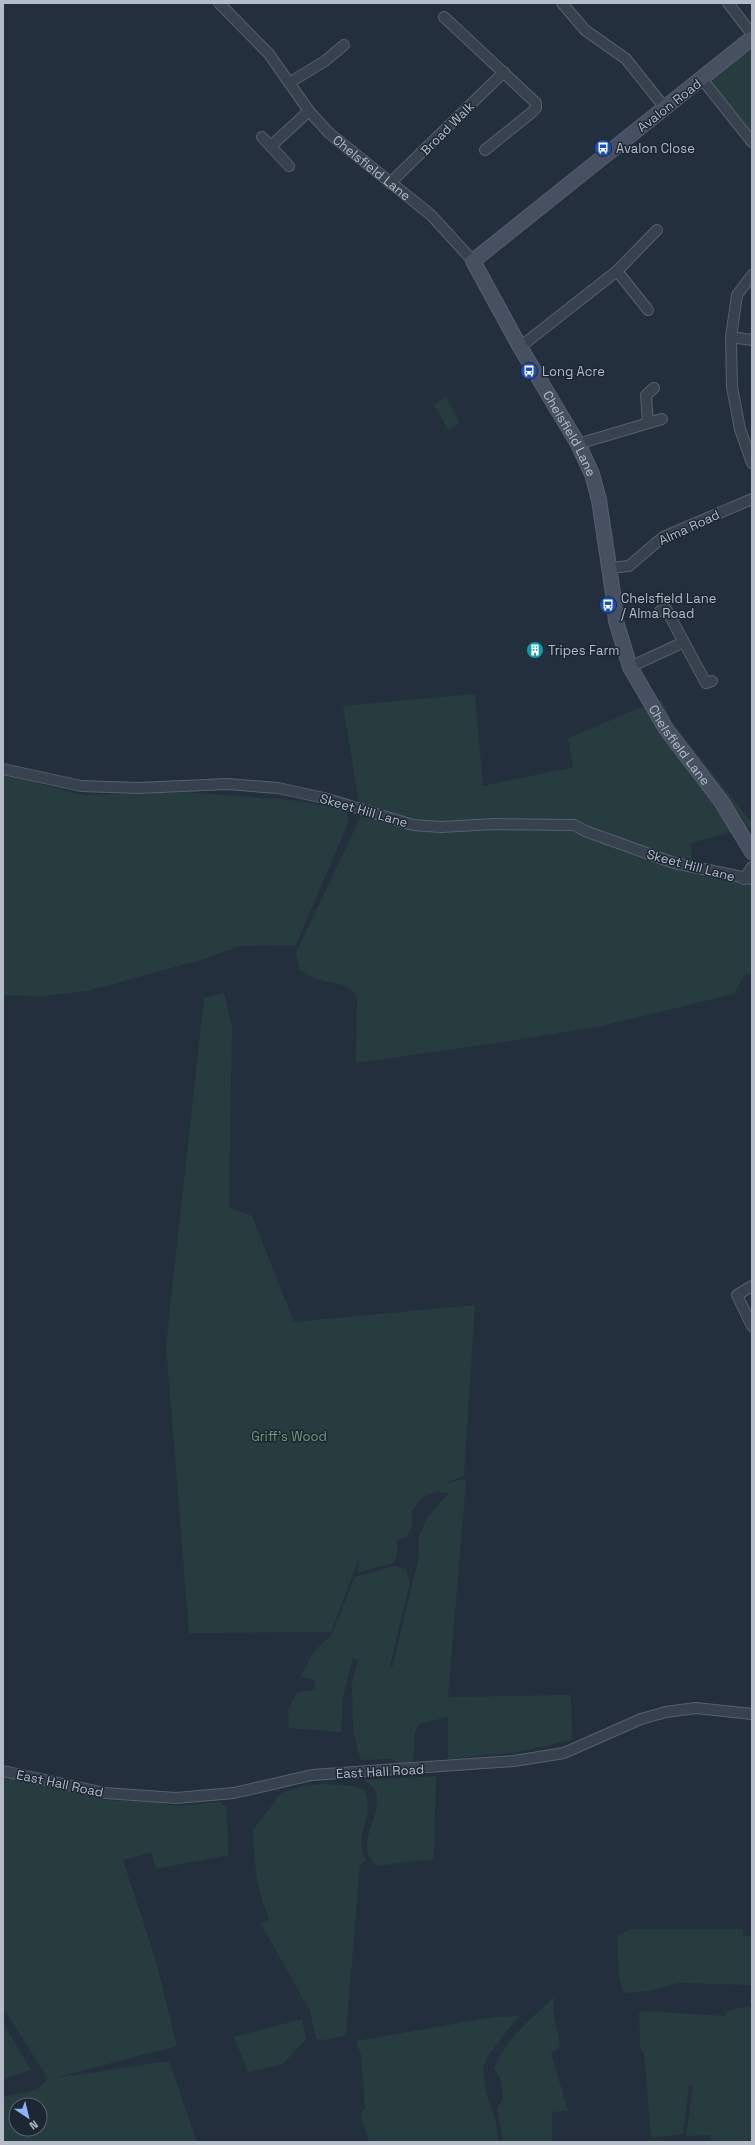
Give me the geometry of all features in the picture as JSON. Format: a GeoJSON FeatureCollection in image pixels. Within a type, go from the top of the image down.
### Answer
{"type":"FeatureCollection","features":[{"type":"Feature","properties":{"kind":"street","name":"Chelsfield Lane"},"geometry":{"type":"LineString","coordinates":[[219,3],[269,54],[309,111],[329,133],[390,184],[431,215],[473,261],[520,347],[578,444],[592,474],[599,500],[616,621],[630,668],[666,729],[721,801],[752,852]]}},
{"type":"Feature","properties":{"kind":"street"},"geometry":{"type":"LineString","coordinates":[[562,3],[585,30],[626,59],[665,108]]}},
{"type":"Feature","properties":{"kind":"street"},"geometry":{"type":"LineString","coordinates":[[728,3],[752,34]]}},
{"type":"Feature","properties":{"kind":"street"},"geometry":{"type":"LineString","coordinates":[[444,17],[536,103],[536,108],[531,113],[485,150]]}},
{"type":"Feature","properties":{"kind":"street","name":"Avalon Road"},"geometry":{"type":"LineString","coordinates":[[473,261],[752,38]]}},
{"type":"Feature","properties":{"kind":"street"},"geometry":{"type":"LineString","coordinates":[[289,83],[326,61],[344,45]]}},
{"type":"Feature","properties":{"kind":"street","name":"Broad Walk"},"geometry":{"type":"LineString","coordinates":[[390,184],[504,72]]}},
{"type":"Feature","properties":{"kind":"street"},"geometry":{"type":"LineString","coordinates":[[702,79],[752,142]]}},
{"type":"Feature","properties":{"kind":"street"},"geometry":{"type":"LineString","coordinates":[[270,146],[309,111]]}},
{"type":"Feature","properties":{"kind":"street"},"geometry":{"type":"LineString","coordinates":[[262,137],[289,166]]}},
{"type":"Feature","properties":{"kind":"street"},"geometry":{"type":"LineString","coordinates":[[520,347],[617,272],[656,230]]}},
{"type":"Feature","properties":{"kind":"street"},"geometry":{"type":"LineString","coordinates":[[617,272],[648,310]]}},
{"type":"Feature","properties":{"kind":"street"},"geometry":{"type":"LineString","coordinates":[[752,274],[737,295],[731,337],[732,387],[740,429],[752,463]]}},
{"type":"Feature","properties":{"kind":"street"},"geometry":{"type":"LineString","coordinates":[[731,337],[752,340]]}},
{"type":"Feature","properties":{"kind":"street"},"geometry":{"type":"LineString","coordinates":[[648,423],[646,394],[654,388]]}},
{"type":"Feature","properties":{"kind":"street"},"geometry":{"type":"LineString","coordinates":[[578,444],[662,419]]}},
{"type":"Feature","properties":{"kind":"street","name":"Alma Road"},"geometry":{"type":"LineString","coordinates":[[609,568],[629,566],[663,537],[752,499]]}},
{"type":"Feature","properties":{"kind":"street"},"geometry":{"type":"LineString","coordinates":[[660,611],[666,609],[706,683],[712,681]]}},
{"type":"Feature","properties":{"kind":"street"},"geometry":{"type":"LineString","coordinates":[[630,668],[684,642]]}},
{"type":"Feature","properties":{"kind":"street","name":"Skeet Hill Lane"},"geometry":{"type":"LineString","coordinates":[[3,768],[81,786],[138,788],[227,784],[278,788],[324,798],[413,825],[441,827],[494,824],[574,825],[585,831],[674,863],[748,879],[752,867]]}},
{"type":"Feature","properties":{"kind":"street"},"geometry":{"type":"LineString","coordinates":[[752,1286],[738,1295],[752,1326]]}},
{"type":"Feature","properties":{"kind":"street","name":"East Hall Road"},"geometry":{"type":"LineString","coordinates":[[3,1771],[105,1793],[176,1798],[234,1793],[312,1775],[514,1761],[564,1752],[641,1719],[666,1712],[696,1708],[752,1714]]}},
{"type":"Feature","properties":{"kind":"green space"},"geometry":{"type":"Polygon","coordinates":[[[752,47],[752,134],[709,80],[752,47]]]}},
{"type":"Feature","properties":{"kind":"green space"},"geometry":{"type":"Polygon","coordinates":[[[446,397],[460,423],[448,430],[434,404],[446,397]]]}},
{"type":"Feature","properties":{"kind":"green space"},"geometry":{"type":"Polygon","coordinates":[[[475,694],[483,786],[573,767],[568,738],[661,699],[673,723],[752,823],[752,827],[690,843],[693,863],[697,871],[752,885],[752,974],[745,974],[734,994],[601,1026],[356,1063],[357,997],[349,988],[340,984],[325,982],[300,970],[296,953],[361,816],[343,706],[475,694]]]}},
{"type":"Feature","properties":{"kind":"green space"},"geometry":{"type":"Polygon","coordinates":[[[3,774],[83,795],[185,792],[290,800],[344,808],[349,821],[296,945],[240,946],[201,960],[87,991],[45,996],[3,995],[3,774]]]}},
{"type":"Feature","properties":{"kind":"green space","name":"Griff's Wood"},"geometry":{"type":"Polygon","coordinates":[[[224,993],[232,1026],[229,1207],[252,1216],[294,1322],[475,1305],[464,1476],[443,1484],[464,1479],[466,1482],[448,1697],[571,1695],[572,1740],[514,1753],[448,1759],[448,1717],[419,1724],[415,1734],[414,1756],[411,1766],[401,1767],[393,1759],[361,1760],[353,1732],[352,1683],[358,1660],[353,1658],[343,1697],[341,1732],[289,1728],[288,1710],[297,1692],[315,1690],[315,1681],[301,1676],[315,1650],[331,1636],[355,1577],[394,1566],[406,1569],[410,1582],[390,1666],[392,1669],[419,1556],[419,1536],[428,1516],[449,1493],[440,1493],[439,1490],[422,1498],[412,1511],[412,1527],[406,1537],[397,1540],[397,1557],[393,1563],[357,1573],[360,1556],[331,1632],[189,1633],[166,1345],[204,998],[224,993]]]}},
{"type":"Feature","properties":{"kind":"green space"},"geometry":{"type":"Polygon","coordinates":[[[3,1776],[105,1800],[151,1802],[179,1806],[220,1802],[226,1807],[229,1855],[156,1869],[151,1852],[123,1860],[156,1961],[177,2046],[54,2078],[169,2061],[197,2142],[3,2142],[3,2097],[36,2090],[48,2079],[3,2007],[3,1776]]]}},
{"type":"Feature","properties":{"kind":"green space"},"geometry":{"type":"Polygon","coordinates":[[[436,1776],[434,1859],[376,1866],[370,1857],[367,1848],[370,1830],[376,1812],[376,1795],[373,1787],[363,1780],[436,1776]]]}},
{"type":"Feature","properties":{"kind":"green space"},"geometry":{"type":"Polygon","coordinates":[[[324,1784],[353,1786],[365,1790],[368,1805],[361,1842],[366,1861],[360,1865],[346,2035],[327,2040],[316,2039],[310,2011],[261,1924],[302,1900],[269,1919],[256,1875],[253,1830],[281,1793],[303,1786],[324,1784]]]}},
{"type":"Feature","properties":{"kind":"green space"},"geometry":{"type":"Polygon","coordinates":[[[630,1929],[743,1929],[743,1936],[752,1936],[752,1985],[677,1983],[649,1991],[623,1993],[619,1976],[617,1936],[630,1929]]]}},
{"type":"Feature","properties":{"kind":"green space"},"geometry":{"type":"Polygon","coordinates":[[[555,1997],[553,2009],[560,2046],[551,2053],[568,2111],[552,2112],[552,2142],[503,2142],[497,2108],[503,2099],[500,2078],[494,2068],[499,2057],[512,2038],[528,2021],[555,1997]]]}},
{"type":"Feature","properties":{"kind":"green space"},"geometry":{"type":"Polygon","coordinates":[[[749,2006],[752,2012],[752,2142],[717,2142],[711,2140],[711,2135],[686,2136],[693,2086],[689,2086],[683,2134],[651,2138],[644,2053],[640,2046],[639,2011],[725,2016],[726,2011],[749,2006]]]}},
{"type":"Feature","properties":{"kind":"green space"},"geometry":{"type":"Polygon","coordinates":[[[519,2016],[489,2054],[483,2068],[486,2093],[496,2122],[499,2142],[369,2142],[360,2114],[365,2109],[361,2055],[356,2041],[494,2017],[519,2016]]]}},
{"type":"Feature","properties":{"kind":"green space"},"geometry":{"type":"Polygon","coordinates":[[[302,2019],[306,2039],[283,2064],[248,2072],[234,2037],[302,2019]]]}},
{"type":"Feature","properties":{"kind":"green space"},"geometry":{"type":"Polygon","coordinates":[[[3,2023],[31,2070],[3,2079],[3,2023]]]}},
{"type":"Feature","properties":{"kind":"place","name":"Avalon Close"},"geometry":{"type":"Point","coordinates":[603,148]}},
{"type":"Feature","properties":{"kind":"place","name":"Long Acre"},"geometry":{"type":"Point","coordinates":[529,371]}},
{"type":"Feature","properties":{"kind":"place","name":"Chelsfield Lane / Alma Road"},"geometry":{"type":"Point","coordinates":[608,605]}},
{"type":"Feature","properties":{"kind":"place","name":"Tripes Farm"},"geometry":{"type":"Point","coordinates":[535,650]}}]}
